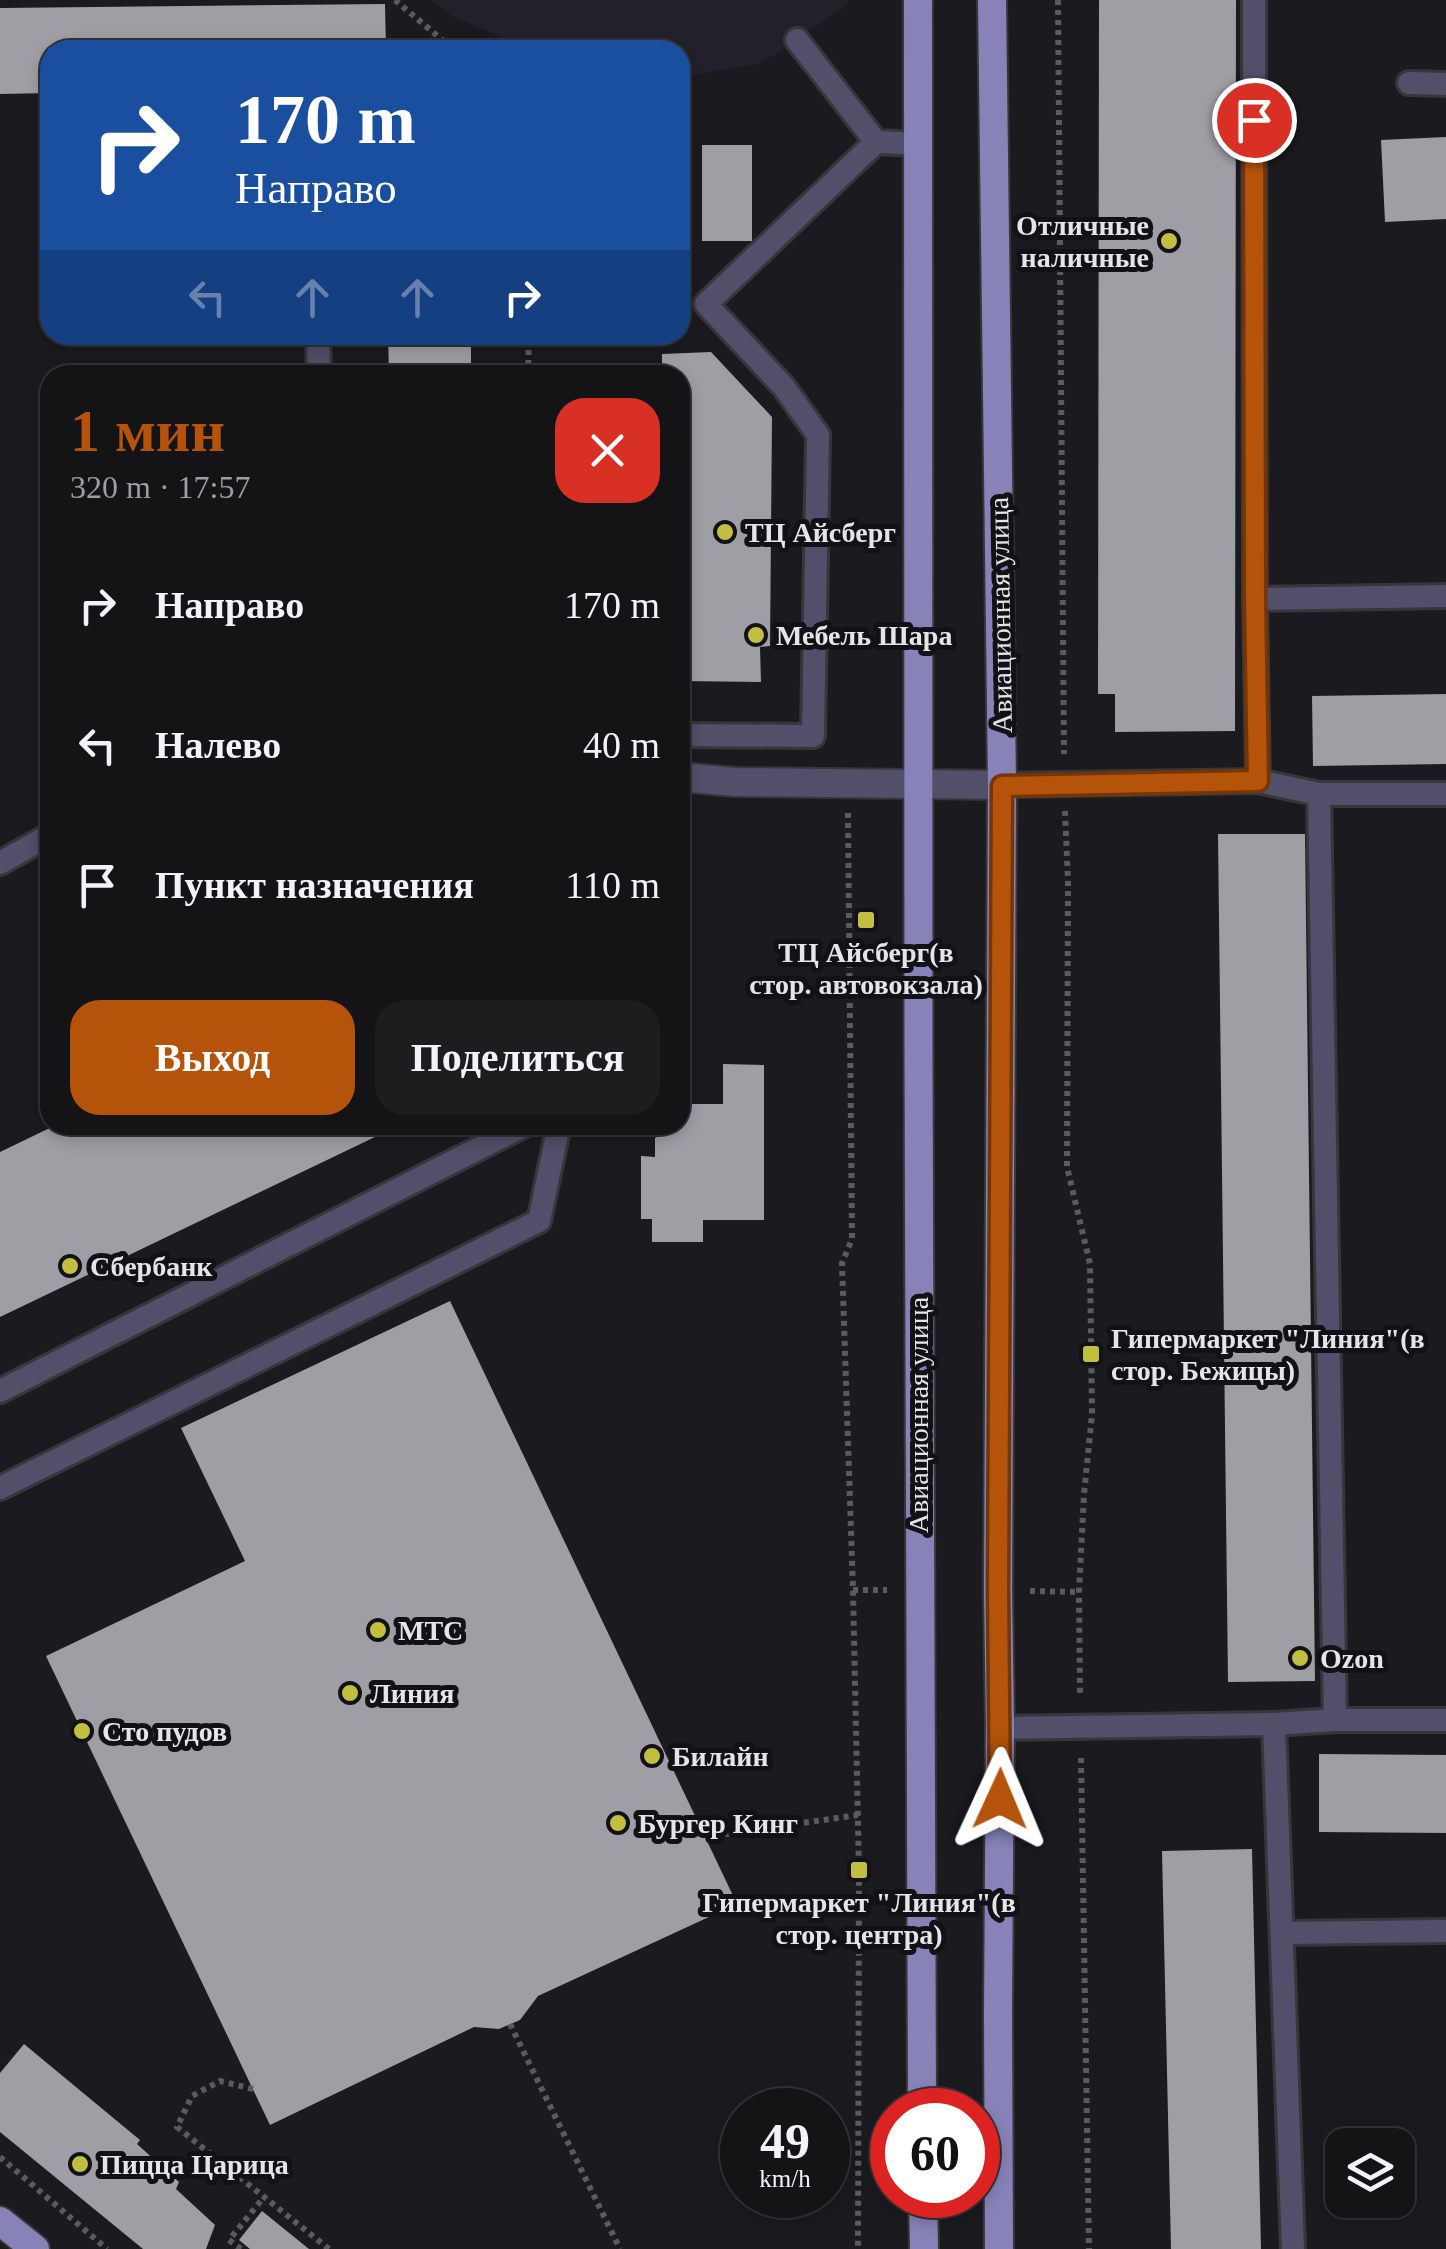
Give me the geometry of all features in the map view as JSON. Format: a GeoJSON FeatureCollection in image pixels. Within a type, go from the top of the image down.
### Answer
{"type":"FeatureCollection","features":[{"type":"Feature","properties":{"kind":"main road","name":"Авиационная улица"},"geometry":{"type":"LineString","coordinates":[[918,0],[917,1590],[922,2088]]}},
{"type":"Feature","properties":{"kind":"main road","name":"Авиационная улица"},"geometry":{"type":"LineString","coordinates":[[992,0],[1002,786],[999,2249]]}},
{"type":"Feature","properties":{"kind":"main road"},"geometry":{"type":"LineString","coordinates":[[923,2218],[924,2249]]}},
{"type":"Feature","properties":{"kind":"main road"},"geometry":{"type":"LineString","coordinates":[[0,2220],[35,2249]]}},
{"type":"Feature","properties":{"kind":"street"},"geometry":{"type":"LineString","coordinates":[[690,778],[1002,786]]}},
{"type":"Feature","properties":{"kind":"lane"},"geometry":{"type":"LineString","coordinates":[[1254,0],[1258,781]]}},
{"type":"Feature","properties":{"kind":"lane"},"geometry":{"type":"LineString","coordinates":[[797,40],[876,142]]}},
{"type":"Feature","properties":{"kind":"lane"},"geometry":{"type":"LineString","coordinates":[[1409,83],[1446,84]]}},
{"type":"Feature","properties":{"kind":"lane"},"geometry":{"type":"LineString","coordinates":[[690,736],[813,736],[818,434],[784,387],[706,304],[876,142],[919,144]]}},
{"type":"Feature","properties":{"kind":"lane"},"geometry":{"type":"LineString","coordinates":[[1255,599],[1446,596]]}},
{"type":"Feature","properties":{"kind":"lane"},"geometry":{"type":"LineString","coordinates":[[1002,786],[1258,781],[1319,794],[1446,794]]}},
{"type":"Feature","properties":{"kind":"lane"},"geometry":{"type":"LineString","coordinates":[[1319,794],[1334,1720]]}},
{"type":"Feature","properties":{"kind":"lane"},"geometry":{"type":"LineString","coordinates":[[0,863],[40,841]]}},
{"type":"Feature","properties":{"kind":"lane"},"geometry":{"type":"LineString","coordinates":[[0,1391],[505,1135]]}},
{"type":"Feature","properties":{"kind":"lane"},"geometry":{"type":"LineString","coordinates":[[0,1488],[540,1221],[557,1135]]}},
{"type":"Feature","properties":{"kind":"lane"},"geometry":{"type":"LineString","coordinates":[[1000,1728],[1446,1720]]}},
{"type":"Feature","properties":{"kind":"lane"},"geometry":{"type":"LineString","coordinates":[[1274,1724],[1293,2249]]}},
{"type":"Feature","properties":{"kind":"lane"},"geometry":{"type":"LineString","coordinates":[[1282,1932],[1446,1931]]}},
{"type":"Feature","properties":{"kind":"path"},"geometry":{"type":"LineString","coordinates":[[395,0],[442,40]]}},
{"type":"Feature","properties":{"kind":"path"},"geometry":{"type":"LineString","coordinates":[[1058,0],[1068,881],[1066,1167],[1090,1264],[1092,1416],[1079,1592],[1089,2249]]}},
{"type":"Feature","properties":{"kind":"path"},"geometry":{"type":"LineString","coordinates":[[848,783],[852,1240],[842,1263],[858,1815],[858,2249]]}},
{"type":"Feature","properties":{"kind":"path"},"geometry":{"type":"LineString","coordinates":[[705,1837],[858,1815]]}},
{"type":"Feature","properties":{"kind":"path"},"geometry":{"type":"LineString","coordinates":[[510,2024],[620,2249]]}},
{"type":"Feature","properties":{"kind":"path"},"geometry":{"type":"LineString","coordinates":[[253,2088],[220,2081],[192,2096],[176,2126],[330,2249]]}},
{"type":"Feature","properties":{"kind":"path"},"geometry":{"type":"LineString","coordinates":[[0,2156],[108,2249]]}},
{"type":"Feature","properties":{"kind":"path"},"geometry":{"type":"LineString","coordinates":[[240,2249],[229,2240],[264,2197]]}},
{"type":"Feature","properties":{"kind":"shaded area"},"geometry":{"type":"Polygon","coordinates":[[[430,0],[848,0],[848,5],[760,64],[690,75],[690,40],[508,40],[452,16],[430,0]]]}},
{"type":"Feature","properties":{"kind":"building"},"geometry":{"type":"Polygon","coordinates":[[[1099,0],[1236,0],[1235,731],[1115,732],[1115,694],[1098,694],[1099,0]]]}},
{"type":"Feature","properties":{"kind":"building"},"geometry":{"type":"Polygon","coordinates":[[[385,4],[386,40],[40,40],[40,93],[0,94],[0,8],[385,4]]]}},
{"type":"Feature","properties":{"kind":"building"},"geometry":{"type":"Polygon","coordinates":[[[1446,137],[1446,219],[1385,222],[1381,140],[1446,137]]]}},
{"type":"Feature","properties":{"kind":"building"},"geometry":{"type":"Polygon","coordinates":[[[702,145],[752,145],[752,241],[702,241],[702,145]]]}},
{"type":"Feature","properties":{"kind":"building"},"geometry":{"type":"Polygon","coordinates":[[[388,345],[471,345],[471,365],[389,365],[388,345]]]}},
{"type":"Feature","properties":{"kind":"building","name":"ТЦ Айсберг"},"geometry":{"type":"Polygon","coordinates":[[[711,352],[772,417],[770,646],[760,647],[761,682],[690,681],[690,365],[662,365],[662,354],[711,352]]]}},
{"type":"Feature","properties":{"kind":"building"},"geometry":{"type":"Polygon","coordinates":[[[1446,694],[1446,764],[1313,766],[1312,696],[1446,694]]]}},
{"type":"Feature","properties":{"kind":"building"},"geometry":{"type":"Polygon","coordinates":[[[1218,834],[1305,834],[1315,1681],[1228,1682],[1218,834]]]}},
{"type":"Feature","properties":{"kind":"building"},"geometry":{"type":"Polygon","coordinates":[[[723,1064],[764,1065],[764,1220],[703,1220],[703,1242],[652,1242],[652,1219],[641,1219],[641,1156],[655,1157],[655,1138],[660,1135],[690,1135],[690,1104],[723,1104],[723,1064]]]}},
{"type":"Feature","properties":{"kind":"building"},"geometry":{"type":"Polygon","coordinates":[[[40,1133],[379,1135],[0,1317],[0,1152],[40,1133]]]}},
{"type":"Feature","properties":{"kind":"building","name":"Линия"},"geometry":{"type":"Polygon","coordinates":[[[450,1301],[737,1904],[538,1996],[520,2020],[499,2029],[474,2027],[270,2125],[46,1656],[245,1561],[181,1428],[450,1301]]]}},
{"type":"Feature","properties":{"kind":"building"},"geometry":{"type":"Polygon","coordinates":[[[1319,1754],[1446,1755],[1446,1833],[1319,1832],[1319,1754]]]}},
{"type":"Feature","properties":{"kind":"building"},"geometry":{"type":"Polygon","coordinates":[[[1252,1849],[1261,2249],[1171,2249],[1162,1851],[1252,1849]]]}},
{"type":"Feature","properties":{"kind":"building","name":"Пицца Царица"},"geometry":{"type":"Polygon","coordinates":[[[24,2044],[140,2140],[137,2144],[179,2182],[176,2189],[215,2225],[206,2249],[143,2249],[0,2132],[0,2073],[24,2044]]]}},
{"type":"Feature","properties":{"kind":"building"},"geometry":{"type":"Polygon","coordinates":[[[262,2211],[309,2249],[250,2249],[239,2240],[262,2211]]]}},
{"type":"Feature","properties":{"kind":"place","name":"Отличные наличные"},"geometry":{"type":"Point","coordinates":[1169,241]}},
{"type":"Feature","properties":{"kind":"place","name":"ТЦ Айсберг"},"geometry":{"type":"Point","coordinates":[725,532]}},
{"type":"Feature","properties":{"kind":"place","name":"Мебель Шара"},"geometry":{"type":"Point","coordinates":[756,635]}},
{"type":"Feature","properties":{"kind":"place","name":"ТЦ Айсберг(в стор. автовокзала)"},"geometry":{"type":"Point","coordinates":[866,920]}},
{"type":"Feature","properties":{"kind":"place","name":"Сбербанк"},"geometry":{"type":"Point","coordinates":[70,1266]}},
{"type":"Feature","properties":{"kind":"place","name":"Гипермаркет \"Линия\"(в стор. Бежицы)"},"geometry":{"type":"Point","coordinates":[1091,1354]}},
{"type":"Feature","properties":{"kind":"place","name":"МТС"},"geometry":{"type":"Point","coordinates":[378,1630]}},
{"type":"Feature","properties":{"kind":"place","name":"Ozon"},"geometry":{"type":"Point","coordinates":[1300,1658]}},
{"type":"Feature","properties":{"kind":"place","name":"Линия"},"geometry":{"type":"Point","coordinates":[350,1693]}},
{"type":"Feature","properties":{"kind":"place","name":"Сто пудов"},"geometry":{"type":"Point","coordinates":[82,1731]}},
{"type":"Feature","properties":{"kind":"place","name":"Билайн"},"geometry":{"type":"Point","coordinates":[652,1756]}},
{"type":"Feature","properties":{"kind":"place","name":"Бургер Кинг"},"geometry":{"type":"Point","coordinates":[618,1823]}},
{"type":"Feature","properties":{"kind":"place","name":"Гипермаркет \"Линия\"(в стор. центра)"},"geometry":{"type":"Point","coordinates":[859,1870]}},
{"type":"Feature","properties":{"kind":"place","name":"Пицца Царица"},"geometry":{"type":"Point","coordinates":[80,2164]}},
{"type":"Feature","properties":{"kind":"route"},"geometry":{"type":"LineString","coordinates":[[1000,1799],[1002,786],[1258,781],[1254,120]]}}]}
